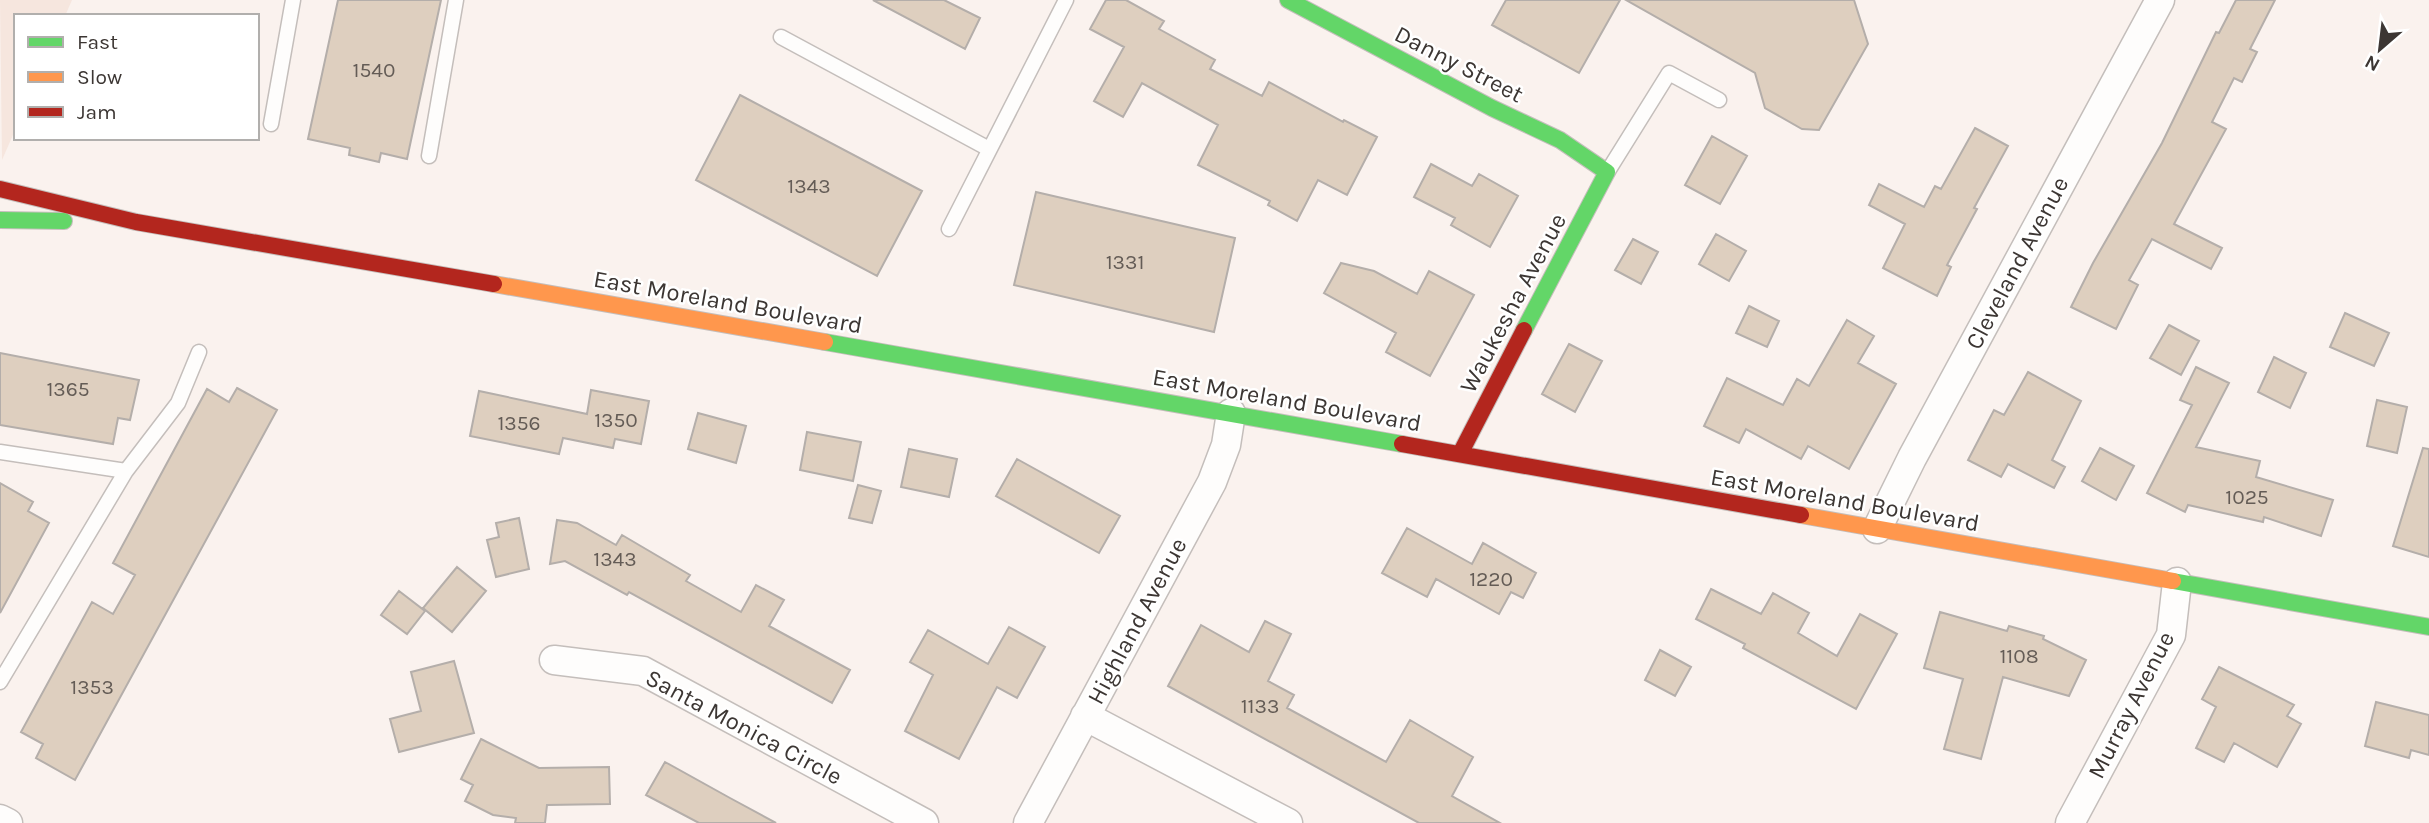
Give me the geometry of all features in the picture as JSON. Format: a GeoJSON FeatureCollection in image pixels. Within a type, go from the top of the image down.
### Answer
{"type":"FeatureCollection","features":[{"type":"Feature","properties":{"kind":"main road","name":"Danny Street"},"geometry":{"type":"LineString","coordinates":[[1288,0],[1492,108],[1560,140],[1607,172]]}},
{"type":"Feature","properties":{"kind":"main road","name":"Waukesha Avenue"},"geometry":{"type":"LineString","coordinates":[[1460,454],[1607,172]]}},
{"type":"Feature","properties":{"kind":"main road","name":"East Moreland Boulevard"},"geometry":{"type":"LineString","coordinates":[[0,189],[136,222],[1231,413],[2429,627]]}},
{"type":"Feature","properties":{"kind":"main road","name":"East Moreland Boulevard"},"geometry":{"type":"LineString","coordinates":[[0,220],[136,222]]}},
{"type":"Feature","properties":{"kind":"street","name":"Cleveland Avenue"},"geometry":{"type":"LineString","coordinates":[[1878,529],[1912,458],[2160,0]]}},
{"type":"Feature","properties":{"kind":"street","name":"Highland Avenue"},"geometry":{"type":"LineString","coordinates":[[1028,823],[1212,482],[1226,445],[1231,413]]}},
{"type":"Feature","properties":{"kind":"street","name":"Murray Avenue"},"geometry":{"type":"LineString","coordinates":[[2070,823],[2171,635],[2177,582]]}},
{"type":"Feature","properties":{"kind":"street","name":"Santa Monica Circle"},"geometry":{"type":"LineString","coordinates":[[554,660],[643,671],[924,823]]}},
{"type":"Feature","properties":{"kind":"street"},"geometry":{"type":"LineString","coordinates":[[1085,716],[1288,823]]}},
{"type":"Feature","properties":{"kind":"street"},"geometry":{"type":"LineString","coordinates":[[0,818],[8,823]]}},
{"type":"Feature","properties":{"kind":"lane"},"geometry":{"type":"LineString","coordinates":[[271,124],[293,0]]}},
{"type":"Feature","properties":{"kind":"lane"},"geometry":{"type":"LineString","coordinates":[[429,156],[456,0]]}},
{"type":"Feature","properties":{"kind":"lane"},"geometry":{"type":"LineString","coordinates":[[949,229],[1066,0]]}},
{"type":"Feature","properties":{"kind":"lane"},"geometry":{"type":"LineString","coordinates":[[781,37],[989,149]]}},
{"type":"Feature","properties":{"kind":"lane"},"geometry":{"type":"LineString","coordinates":[[1607,172],[1669,73],[1719,100]]}},
{"type":"Feature","properties":{"kind":"lane"},"geometry":{"type":"LineString","coordinates":[[0,682],[127,471],[178,403],[199,352]]}},
{"type":"Feature","properties":{"kind":"lane"},"geometry":{"type":"LineString","coordinates":[[0,452],[127,471]]}},
{"type":"Feature","properties":{"kind":"shaded area"},"geometry":{"type":"Polygon","coordinates":[[[0,0],[72,0],[66,14],[14,14],[14,133],[2,160],[0,0]]]}},
{"type":"Feature","properties":{"kind":"building"},"geometry":{"type":"Polygon","coordinates":[[[338,0],[441,0],[407,159],[381,153],[379,162],[349,155],[350,148],[308,139],[338,0]]]}},
{"type":"Feature","properties":{"kind":"building"},"geometry":{"type":"Polygon","coordinates":[[[873,0],[944,0],[980,18],[965,49],[873,0]]]}},
{"type":"Feature","properties":{"kind":"building"},"geometry":{"type":"Polygon","coordinates":[[[1106,0],[1126,0],[1164,21],[1159,29],[1215,60],[1210,69],[1262,96],[1269,82],[1377,137],[1347,195],[1318,180],[1297,221],[1268,205],[1270,201],[1198,165],[1218,125],[1142,83],[1123,117],[1094,101],[1124,47],[1090,29],[1106,0]]]}},
{"type":"Feature","properties":{"kind":"building"},"geometry":{"type":"Polygon","coordinates":[[[1506,0],[1620,0],[1579,73],[1492,25],[1506,0]]]}},
{"type":"Feature","properties":{"kind":"building"},"geometry":{"type":"Polygon","coordinates":[[[1626,0],[1854,0],[1868,44],[1819,130],[1802,129],[1765,108],[1755,73],[1626,0]]]}},
{"type":"Feature","properties":{"kind":"building"},"geometry":{"type":"Polygon","coordinates":[[[2236,0],[2275,0],[2250,49],[2257,52],[2242,82],[2234,78],[2212,122],[2226,129],[2174,224],[2222,248],[2211,269],[2152,239],[2129,280],[2138,285],[2116,329],[2071,307],[2093,263],[2162,143],[2216,32],[2219,33],[2236,0]]]}},
{"type":"Feature","properties":{"kind":"building"},"geometry":{"type":"Polygon","coordinates":[[[740,95],[922,191],[877,276],[696,180],[740,95]]]}},
{"type":"Feature","properties":{"kind":"building"},"geometry":{"type":"Polygon","coordinates":[[[1975,128],[2008,146],[1947,265],[1951,267],[1937,296],[1883,268],[1905,224],[1869,205],[1879,184],[1924,207],[1935,186],[1941,189],[1975,128]]]}},
{"type":"Feature","properties":{"kind":"building"},"geometry":{"type":"Polygon","coordinates":[[[1712,136],[1747,156],[1720,204],[1685,185],[1712,136]]]}},
{"type":"Feature","properties":{"kind":"building"},"geometry":{"type":"Polygon","coordinates":[[[1431,164],[1472,186],[1479,174],[1518,196],[1490,247],[1451,225],[1455,218],[1414,197],[1431,164]]]}},
{"type":"Feature","properties":{"kind":"building"},"geometry":{"type":"Polygon","coordinates":[[[1036,192],[1235,238],[1214,332],[1014,285],[1036,192]]]}},
{"type":"Feature","properties":{"kind":"building"},"geometry":{"type":"Polygon","coordinates":[[[1716,234],[1746,251],[1729,281],[1699,264],[1716,234]]]}},
{"type":"Feature","properties":{"kind":"building"},"geometry":{"type":"Polygon","coordinates":[[[1633,239],[1658,252],[1641,284],[1615,270],[1633,239]]]}},
{"type":"Feature","properties":{"kind":"building"},"geometry":{"type":"Polygon","coordinates":[[[1341,263],[1374,271],[1417,294],[1429,271],[1474,295],[1430,376],[1386,352],[1396,333],[1324,293],[1341,263]]]}},
{"type":"Feature","properties":{"kind":"building"},"geometry":{"type":"Polygon","coordinates":[[[1749,306],[1779,321],[1767,347],[1736,333],[1749,306]]]}},
{"type":"Feature","properties":{"kind":"building"},"geometry":{"type":"Polygon","coordinates":[[[2345,313],[2389,333],[2374,366],[2330,347],[2345,313]]]}},
{"type":"Feature","properties":{"kind":"building"},"geometry":{"type":"Polygon","coordinates":[[[1847,320],[1874,336],[1858,363],[1896,384],[1849,469],[1808,446],[1801,459],[1746,429],[1739,443],[1704,426],[1727,378],[1783,405],[1797,379],[1809,386],[1847,320]]]}},
{"type":"Feature","properties":{"kind":"building"},"geometry":{"type":"Polygon","coordinates":[[[2169,325],[2199,341],[2181,375],[2150,358],[2169,325]]]}},
{"type":"Feature","properties":{"kind":"building"},"geometry":{"type":"Polygon","coordinates":[[[1569,344],[1602,361],[1575,412],[1542,394],[1569,344]]]}},
{"type":"Feature","properties":{"kind":"building"},"geometry":{"type":"Polygon","coordinates":[[[0,353],[139,380],[130,420],[118,418],[113,444],[0,425],[0,353]]]}},
{"type":"Feature","properties":{"kind":"building"},"geometry":{"type":"Polygon","coordinates":[[[2274,357],[2306,373],[2290,408],[2258,392],[2274,357]]]}},
{"type":"Feature","properties":{"kind":"building"},"geometry":{"type":"Polygon","coordinates":[[[2196,367],[2229,383],[2196,447],[2260,461],[2256,477],[2333,500],[2321,536],[2264,517],[2263,522],[2188,505],[2185,512],[2147,493],[2192,405],[2180,400],[2196,367]]]}},
{"type":"Feature","properties":{"kind":"building"},"geometry":{"type":"Polygon","coordinates":[[[2028,372],[2081,401],[2052,460],[2065,467],[2054,488],[2008,464],[2001,477],[1968,460],[1994,410],[2004,415],[2028,372]]]}},
{"type":"Feature","properties":{"kind":"building"},"geometry":{"type":"Polygon","coordinates":[[[237,388],[277,410],[75,780],[36,758],[43,744],[21,732],[92,602],[113,614],[135,575],[113,563],[207,389],[229,402],[237,388]]]}},
{"type":"Feature","properties":{"kind":"building"},"geometry":{"type":"Polygon","coordinates":[[[591,390],[649,401],[641,444],[615,439],[613,448],[563,438],[559,454],[470,436],[479,391],[587,414],[591,390]]]}},
{"type":"Feature","properties":{"kind":"building"},"geometry":{"type":"Polygon","coordinates":[[[2377,400],[2407,407],[2397,453],[2367,446],[2377,400]]]}},
{"type":"Feature","properties":{"kind":"building"},"geometry":{"type":"Polygon","coordinates":[[[698,413],[746,426],[736,463],[688,449],[698,413]]]}},
{"type":"Feature","properties":{"kind":"building"},"geometry":{"type":"Polygon","coordinates":[[[807,432],[861,442],[853,481],[800,470],[807,432]]]}},
{"type":"Feature","properties":{"kind":"building"},"geometry":{"type":"Polygon","coordinates":[[[2100,448],[2134,466],[2116,500],[2082,481],[2100,448]]]}},
{"type":"Feature","properties":{"kind":"building"},"geometry":{"type":"Polygon","coordinates":[[[2423,448],[2429,449],[2429,557],[2393,546],[2423,448]]]}},
{"type":"Feature","properties":{"kind":"building"},"geometry":{"type":"Polygon","coordinates":[[[909,449],[957,459],[949,497],[901,487],[909,449]]]}},
{"type":"Feature","properties":{"kind":"building"},"geometry":{"type":"Polygon","coordinates":[[[1017,459],[1120,516],[1099,553],[996,496],[1017,459]]]}},
{"type":"Feature","properties":{"kind":"building"},"geometry":{"type":"Polygon","coordinates":[[[0,483],[33,502],[28,511],[49,523],[0,613],[0,483]]]}},
{"type":"Feature","properties":{"kind":"building"},"geometry":{"type":"Polygon","coordinates":[[[858,485],[881,491],[872,523],[849,518],[858,485]]]}},
{"type":"Feature","properties":{"kind":"building"},"geometry":{"type":"Polygon","coordinates":[[[519,518],[529,569],[496,577],[487,540],[499,537],[496,523],[519,518]]]}},
{"type":"Feature","properties":{"kind":"building"},"geometry":{"type":"Polygon","coordinates":[[[557,520],[577,523],[616,545],[622,535],[690,575],[686,581],[741,612],[756,585],[784,600],[769,626],[850,670],[832,703],[629,592],[627,595],[565,561],[550,564],[557,520]]]}},
{"type":"Feature","properties":{"kind":"building"},"geometry":{"type":"Polygon","coordinates":[[[1407,528],[1472,564],[1483,543],[1536,573],[1523,598],[1511,592],[1499,614],[1436,579],[1427,597],[1382,573],[1407,528]]]}},
{"type":"Feature","properties":{"kind":"building"},"geometry":{"type":"Polygon","coordinates":[[[457,567],[486,591],[452,632],[423,608],[457,567]]]}},
{"type":"Feature","properties":{"kind":"building"},"geometry":{"type":"Polygon","coordinates":[[[1711,589],[1761,614],[1773,593],[1809,613],[1798,633],[1837,656],[1860,614],[1897,634],[1856,709],[1743,648],[1745,644],[1696,619],[1711,589]]]}},
{"type":"Feature","properties":{"kind":"building"},"geometry":{"type":"Polygon","coordinates":[[[399,591],[425,611],[407,634],[381,615],[399,591]]]}},
{"type":"Feature","properties":{"kind":"building"},"geometry":{"type":"Polygon","coordinates":[[[1940,612],[2007,631],[2009,626],[2044,636],[2043,639],[2086,660],[2069,696],[2003,677],[1981,759],[1944,749],[1963,679],[1924,668],[1940,612]]]}},
{"type":"Feature","properties":{"kind":"building"},"geometry":{"type":"Polygon","coordinates":[[[1265,621],[1291,634],[1268,681],[1294,695],[1287,708],[1386,762],[1410,720],[1473,757],[1452,796],[1500,823],[1419,823],[1168,686],[1201,625],[1249,652],[1265,621]]]}},
{"type":"Feature","properties":{"kind":"building"},"geometry":{"type":"Polygon","coordinates":[[[1009,627],[1045,647],[1017,698],[997,687],[959,759],[905,731],[933,675],[910,662],[928,630],[988,664],[1009,627]]]}},
{"type":"Feature","properties":{"kind":"building"},"geometry":{"type":"Polygon","coordinates":[[[1660,650],[1691,667],[1675,696],[1645,680],[1660,650]]]}},
{"type":"Feature","properties":{"kind":"building"},"geometry":{"type":"Polygon","coordinates":[[[454,661],[474,733],[399,752],[390,719],[421,711],[411,672],[454,661]]]}},
{"type":"Feature","properties":{"kind":"building"},"geometry":{"type":"Polygon","coordinates":[[[2219,667],[2294,705],[2287,716],[2301,724],[2277,767],[2234,743],[2224,762],[2196,748],[2216,707],[2202,699],[2219,667]]]}},
{"type":"Feature","properties":{"kind":"building"},"geometry":{"type":"Polygon","coordinates":[[[2376,702],[2429,715],[2429,755],[2411,750],[2409,758],[2365,746],[2376,702]]]}},
{"type":"Feature","properties":{"kind":"building"},"geometry":{"type":"Polygon","coordinates":[[[481,739],[539,768],[609,767],[610,804],[547,805],[545,823],[515,823],[516,818],[493,815],[465,801],[473,785],[461,779],[481,739]]]}},
{"type":"Feature","properties":{"kind":"building"},"geometry":{"type":"Polygon","coordinates":[[[665,762],[776,823],[699,823],[646,795],[665,762]]]}},
{"type":"Feature","properties":{"kind":"traffic: fast"},"geometry":{"type":"LineString","coordinates":[[1288,0],[1492,108],[1560,140],[1607,172],[1524,330]]}},
{"type":"Feature","properties":{"kind":"traffic: fast"},"geometry":{"type":"LineString","coordinates":[[0,220],[64,221]]}},
{"type":"Feature","properties":{"kind":"traffic: fast"},"geometry":{"type":"LineString","coordinates":[[825,342],[1402,444]]}},
{"type":"Feature","properties":{"kind":"traffic: fast"},"geometry":{"type":"LineString","coordinates":[[2173,581],[2429,627]]}},
{"type":"Feature","properties":{"kind":"traffic: slow"},"geometry":{"type":"LineString","coordinates":[[494,284],[825,342]]}},
{"type":"Feature","properties":{"kind":"traffic: slow"},"geometry":{"type":"LineString","coordinates":[[1801,515],[2173,581]]}},
{"type":"Feature","properties":{"kind":"traffic: jam"},"geometry":{"type":"LineString","coordinates":[[0,189],[136,222],[494,284]]}},
{"type":"Feature","properties":{"kind":"traffic: jam"},"geometry":{"type":"LineString","coordinates":[[1460,454],[1524,330]]}},
{"type":"Feature","properties":{"kind":"traffic: jam"},"geometry":{"type":"LineString","coordinates":[[1402,444],[1801,515]]}}]}
